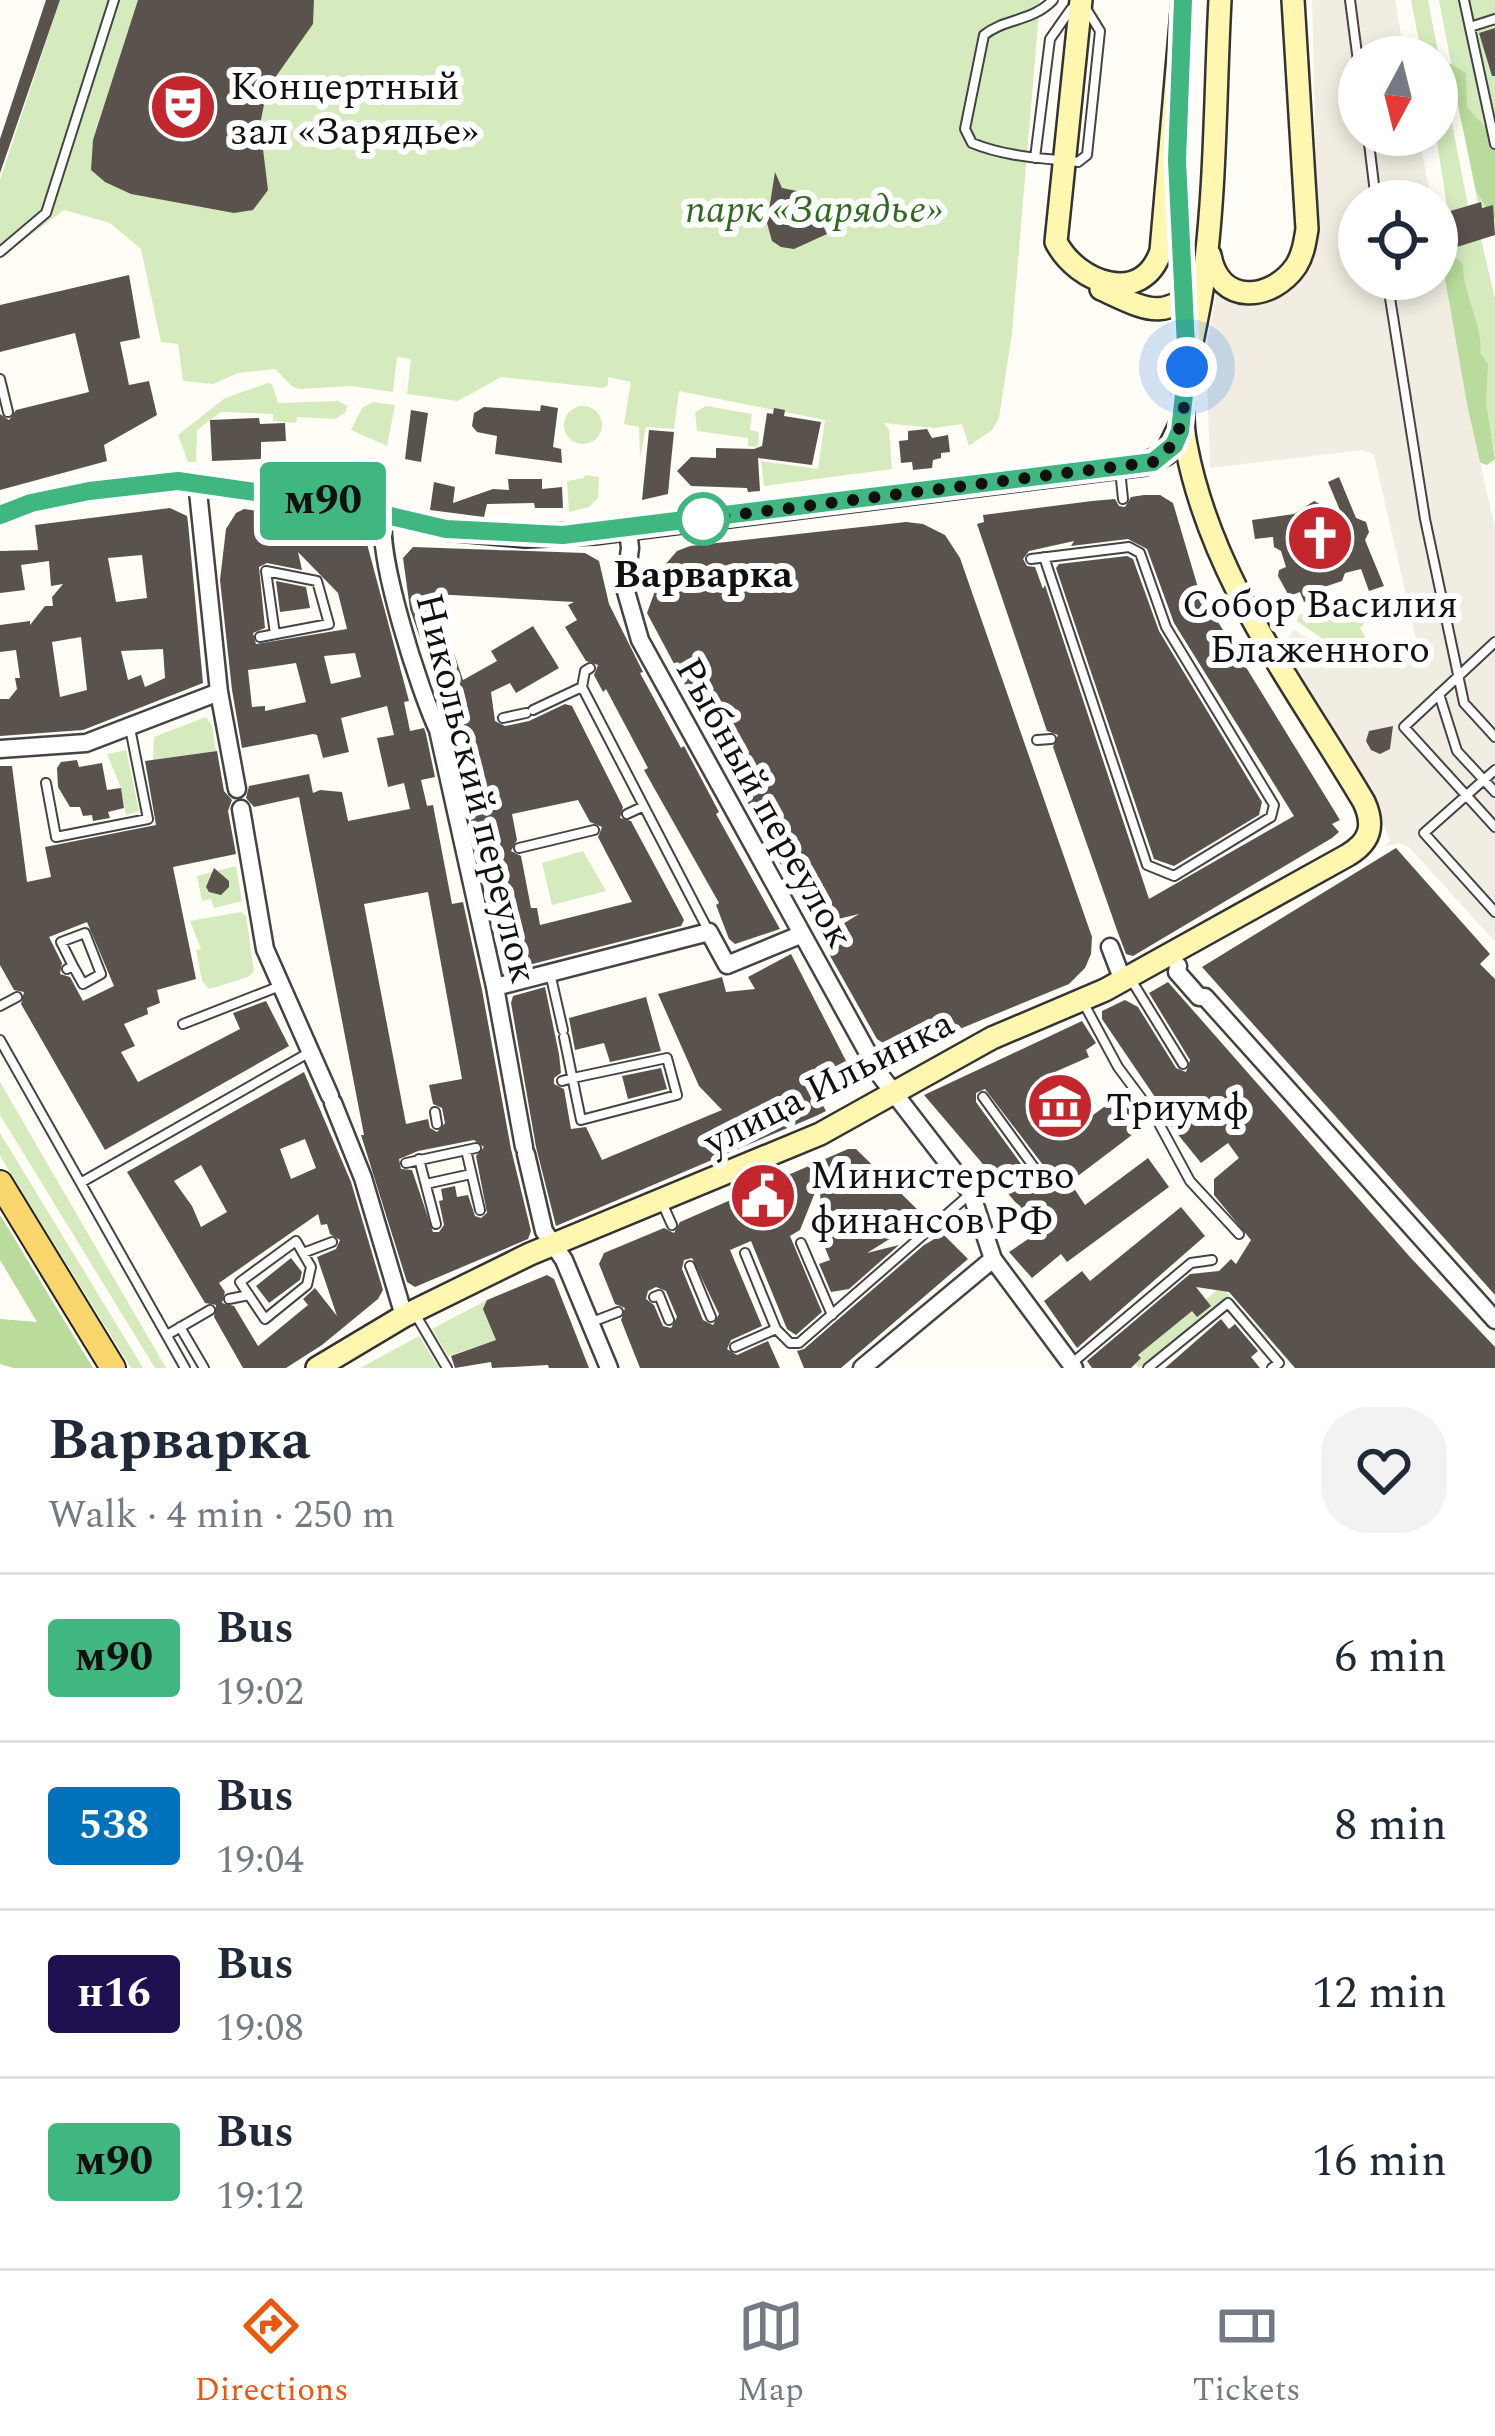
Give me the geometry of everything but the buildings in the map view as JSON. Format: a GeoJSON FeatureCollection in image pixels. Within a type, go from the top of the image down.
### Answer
{"type":"FeatureCollection","features":[{"type":"Feature","properties":{"kind":"main road"},"geometry":{"type":"LineString","coordinates":[[0,1183],[113,1368]]}},
{"type":"Feature","properties":{"kind":"street"},"geometry":{"type":"LineString","coordinates":[[1050,159],[1061,252],[1107,284],[1142,280],[1155,268],[1164,236],[1183,0]]}},
{"type":"Feature","properties":{"kind":"street"},"geometry":{"type":"LineString","coordinates":[[0,514],[29,497],[197,482],[339,504],[446,529],[525,536],[628,529],[1153,462],[1166,454],[1180,431],[1203,282],[1220,0]]}},
{"type":"Feature","properties":{"kind":"street"},"geometry":{"type":"LineString","coordinates":[[1207,237],[1215,277],[1223,286],[1242,292],[1258,292],[1285,278],[1304,248],[1293,0]]}},
{"type":"Feature","properties":{"kind":"street"},"geometry":{"type":"LineString","coordinates":[[1072,2],[1050,159],[1047,241],[1060,266],[1145,309],[1165,310],[1184,302],[1203,282]]}},
{"type":"Feature","properties":{"kind":"street","name":"улица Ильинка"},"geometry":{"type":"LineString","coordinates":[[317,1368],[409,1314],[554,1244],[820,1134],[1082,1000],[1174,961],[1364,844],[1371,821],[1364,802],[1243,604],[1217,552],[1188,458],[1183,416]]}},
{"type":"Feature","properties":{"kind":"street"},"geometry":{"type":"LineString","coordinates":[[197,482],[216,586],[219,692],[237,788]]}},
{"type":"Feature","properties":{"kind":"street","name":"Никольский переулок"},"geometry":{"type":"LineString","coordinates":[[384,516],[381,543],[472,856],[519,1089],[521,1145],[544,1231],[609,1368]]}},
{"type":"Feature","properties":{"kind":"street","name":"Рыбный переулок"},"geometry":{"type":"LineString","coordinates":[[628,529],[625,588],[634,643],[791,939],[893,1094],[971,1193],[993,1259],[1072,1366]]}},
{"type":"Feature","properties":{"kind":"street"},"geometry":{"type":"LineString","coordinates":[[0,749],[86,743],[219,692]]}},
{"type":"Feature","properties":{"kind":"street"},"geometry":{"type":"LineString","coordinates":[[241,809],[265,949],[368,1177],[373,1228],[409,1314]]}},
{"type":"Feature","properties":{"kind":"street"},"geometry":{"type":"LineString","coordinates":[[495,987],[709,932],[727,965],[791,939]]}},
{"type":"Feature","properties":{"kind":"street"},"geometry":{"type":"LineString","coordinates":[[1110,946],[1126,979]]}},
{"type":"Feature","properties":{"kind":"street"},"geometry":{"type":"LineString","coordinates":[[1174,961],[1495,1320]]}},
{"type":"Feature","properties":{"kind":"street"},"geometry":{"type":"LineString","coordinates":[[862,1368],[993,1259]]}},
{"type":"Feature","properties":{"kind":"lane"},"geometry":{"type":"LineString","coordinates":[[0,252],[46,213],[114,0]]}},
{"type":"Feature","properties":{"kind":"lane"},"geometry":{"type":"LineString","coordinates":[[1350,0],[1355,36]]}},
{"type":"Feature","properties":{"kind":"lane"},"geometry":{"type":"LineString","coordinates":[[1482,0],[1465,2],[1495,143]]}},
{"type":"Feature","properties":{"kind":"lane"},"geometry":{"type":"LineString","coordinates":[[1050,159],[977,146],[965,129],[984,35],[1072,2]]}},
{"type":"Feature","properties":{"kind":"lane"},"geometry":{"type":"LineString","coordinates":[[1470,27],[1495,20]]}},
{"type":"Feature","properties":{"kind":"lane"},"geometry":{"type":"LineString","coordinates":[[1177,80],[1187,367]]}},
{"type":"Feature","properties":{"kind":"lane"},"geometry":{"type":"LineString","coordinates":[[1390,300],[1425,519],[1464,703],[1495,737]]}},
{"type":"Feature","properties":{"kind":"lane"},"geometry":{"type":"LineString","coordinates":[[0,379],[8,412]]}},
{"type":"Feature","properties":{"kind":"lane"},"geometry":{"type":"LineString","coordinates":[[1120,467],[1123,499]]}},
{"type":"Feature","properties":{"kind":"lane"},"geometry":{"type":"LineString","coordinates":[[1031,559],[1128,542],[1140,553],[1166,626],[1274,805],[1271,817],[1174,875],[1147,865],[1097,734],[1044,557]]}},
{"type":"Feature","properties":{"kind":"lane"},"geometry":{"type":"LineString","coordinates":[[260,637],[328,624],[317,580],[266,571],[275,634]]}},
{"type":"Feature","properties":{"kind":"lane"},"geometry":{"type":"LineString","coordinates":[[1495,642],[1405,727],[1495,827]]}},
{"type":"Feature","properties":{"kind":"lane"},"geometry":{"type":"LineString","coordinates":[[590,668],[581,688],[709,932]]}},
{"type":"Feature","properties":{"kind":"lane"},"geometry":{"type":"LineString","coordinates":[[503,718],[581,688]]}},
{"type":"Feature","properties":{"kind":"lane"},"geometry":{"type":"LineString","coordinates":[[1439,694],[1457,751],[1495,792]]}},
{"type":"Feature","properties":{"kind":"lane"},"geometry":{"type":"LineString","coordinates":[[46,784],[56,837],[148,819],[130,726]]}},
{"type":"Feature","properties":{"kind":"lane"},"geometry":{"type":"LineString","coordinates":[[1037,740],[1051,739]]}},
{"type":"Feature","properties":{"kind":"lane"},"geometry":{"type":"LineString","coordinates":[[1495,770],[1424,833],[1495,912]]}},
{"type":"Feature","properties":{"kind":"lane"},"geometry":{"type":"LineString","coordinates":[[627,814],[642,807]]}},
{"type":"Feature","properties":{"kind":"lane"},"geometry":{"type":"LineString","coordinates":[[519,848],[594,830]]}},
{"type":"Feature","properties":{"kind":"lane"},"geometry":{"type":"LineString","coordinates":[[85,933],[101,974],[82,984],[70,968],[61,942],[85,933]]}},
{"type":"Feature","properties":{"kind":"lane"},"geometry":{"type":"LineString","coordinates":[[550,973],[567,1079],[581,1120],[677,1095],[667,1058],[567,1079]]}},
{"type":"Feature","properties":{"kind":"lane"},"geometry":{"type":"LineString","coordinates":[[1126,979],[1183,1064]]}},
{"type":"Feature","properties":{"kind":"lane"},"geometry":{"type":"LineString","coordinates":[[183,1024],[281,986]]}},
{"type":"Feature","properties":{"kind":"lane"},"geometry":{"type":"LineString","coordinates":[[0,1006],[17,997]]}},
{"type":"Feature","properties":{"kind":"lane"},"geometry":{"type":"LineString","coordinates":[[1082,1000],[1190,1180],[1240,1234]]}},
{"type":"Feature","properties":{"kind":"lane"},"geometry":{"type":"LineString","coordinates":[[0,1040],[184,1367]]}},
{"type":"Feature","properties":{"kind":"lane"},"geometry":{"type":"LineString","coordinates":[[82,1182],[310,1052]]}},
{"type":"Feature","properties":{"kind":"lane"},"geometry":{"type":"LineString","coordinates":[[983,1097],[1036,1170]]}},
{"type":"Feature","properties":{"kind":"lane"},"geometry":{"type":"LineString","coordinates":[[435,1112],[437,1124]]}},
{"type":"Feature","properties":{"kind":"lane"},"geometry":{"type":"LineString","coordinates":[[406,1163],[471,1149],[480,1210]]}},
{"type":"Feature","properties":{"kind":"lane"},"geometry":{"type":"LineString","coordinates":[[419,1160],[436,1223]]}},
{"type":"Feature","properties":{"kind":"lane"},"geometry":{"type":"LineString","coordinates":[[426,1184],[472,1174]]}},
{"type":"Feature","properties":{"kind":"lane"},"geometry":{"type":"LineString","coordinates":[[745,1253],[776,1329],[790,1343],[799,1343],[971,1193]]}},
{"type":"Feature","properties":{"kind":"lane"},"geometry":{"type":"LineString","coordinates":[[662,1202],[672,1225]]}},
{"type":"Feature","properties":{"kind":"lane"},"geometry":{"type":"LineString","coordinates":[[296,1240],[303,1253],[311,1267],[308,1285],[265,1318],[240,1282],[296,1240]]}},
{"type":"Feature","properties":{"kind":"lane"},"geometry":{"type":"LineString","coordinates":[[303,1253],[332,1242]]}},
{"type":"Feature","properties":{"kind":"lane"},"geometry":{"type":"LineString","coordinates":[[801,1243],[832,1315]]}},
{"type":"Feature","properties":{"kind":"lane"},"geometry":{"type":"LineString","coordinates":[[1072,1366],[1191,1263],[1212,1260]]}},
{"type":"Feature","properties":{"kind":"lane"},"geometry":{"type":"LineString","coordinates":[[690,1266],[711,1317]]}},
{"type":"Feature","properties":{"kind":"lane"},"geometry":{"type":"LineString","coordinates":[[229,1299],[249,1295]]}},
{"type":"Feature","properties":{"kind":"lane"},"geometry":{"type":"LineString","coordinates":[[654,1298],[659,1295],[669,1321]]}},
{"type":"Feature","properties":{"kind":"lane"},"geometry":{"type":"LineString","coordinates":[[1148,1368],[1228,1303],[1279,1363],[1272,1368]]}},
{"type":"Feature","properties":{"kind":"lane"},"geometry":{"type":"LineString","coordinates":[[167,1335],[209,1310]]}},
{"type":"Feature","properties":{"kind":"lane"},"geometry":{"type":"LineString","coordinates":[[591,1323],[618,1312]]}},
{"type":"Feature","properties":{"kind":"lane"},"geometry":{"type":"LineString","coordinates":[[409,1314],[447,1368]]}},
{"type":"Feature","properties":{"kind":"lane"},"geometry":{"type":"LineString","coordinates":[[180,1327],[204,1368]]}},
{"type":"Feature","properties":{"kind":"lane"},"geometry":{"type":"LineString","coordinates":[[735,1348],[776,1329]]}},
{"type":"Feature","properties":{"kind":"green space","name":"парк «Зарядье»"},"geometry":{"type":"Polygon","coordinates":[[[60,0],[1040,0],[1012,333],[999,418],[992,430],[969,446],[962,424],[935,428],[884,423],[889,430],[892,469],[764,486],[761,461],[818,469],[825,420],[679,391],[674,429],[646,427],[640,458],[639,427],[624,424],[631,382],[608,377],[603,388],[501,377],[458,401],[407,394],[411,359],[397,357],[393,392],[351,386],[300,389],[275,369],[238,373],[213,384],[183,381],[178,344],[161,342],[141,249],[110,223],[64,210],[0,258],[0,180],[60,0]]]}},
{"type":"Feature","properties":{"kind":"green space"},"geometry":{"type":"Polygon","coordinates":[[[1411,0],[1428,0],[1435,36],[1418,36],[1411,0]]]}},
{"type":"Feature","properties":{"kind":"green space"},"geometry":{"type":"Polygon","coordinates":[[[1439,0],[1495,0],[1495,213],[1478,204],[1458,99],[1458,36],[1446,36],[1439,0]]]}},
{"type":"Feature","properties":{"kind":"green space"},"geometry":{"type":"Polygon","coordinates":[[[1458,68],[1466,73],[1467,107],[1495,138],[1495,220],[1476,191],[1458,106],[1458,68]]]}},
{"type":"Feature","properties":{"kind":"green space"},"geometry":{"type":"Polygon","coordinates":[[[1458,154],[1468,206],[1458,210],[1458,180],[1443,180],[1439,156],[1458,154]]]}},
{"type":"Feature","properties":{"kind":"green space"},"geometry":{"type":"Polygon","coordinates":[[[1481,239],[1495,299],[1495,456],[1458,263],[1458,246],[1481,239]]]}},
{"type":"Feature","properties":{"kind":"green space"},"geometry":{"type":"Polygon","coordinates":[[[1458,260],[1479,332],[1480,353],[1488,364],[1486,403],[1495,459],[1487,465],[1475,461],[1446,300],[1458,300],[1458,260]]]}},
{"type":"Feature","properties":{"kind":"green space"},"geometry":{"type":"Polygon","coordinates":[[[268,383],[278,403],[338,401],[347,406],[346,412],[335,419],[297,417],[296,423],[273,421],[273,414],[221,412],[197,430],[196,462],[188,462],[178,435],[225,398],[268,383]]]}},
{"type":"Feature","properties":{"kind":"green space"},"geometry":{"type":"Polygon","coordinates":[[[373,402],[395,405],[387,446],[351,430],[362,408],[373,402]]]}},
{"type":"Feature","properties":{"kind":"green space"},"geometry":{"type":"Polygon","coordinates":[[[583,406],[596,412],[602,425],[596,438],[583,444],[570,438],[564,425],[570,412],[583,406]]]}},
{"type":"Feature","properties":{"kind":"green space"},"geometry":{"type":"Polygon","coordinates":[[[706,406],[752,414],[750,430],[759,432],[758,447],[748,446],[748,438],[697,431],[695,412],[706,406]]]}},
{"type":"Feature","properties":{"kind":"green space"},"geometry":{"type":"Polygon","coordinates":[[[585,475],[599,477],[598,498],[589,507],[569,512],[567,481],[585,475]]]}},
{"type":"Feature","properties":{"kind":"green space"},"geometry":{"type":"Polygon","coordinates":[[[1368,601],[1378,609],[1360,628],[1371,647],[1363,653],[1323,639],[1297,621],[1299,615],[1368,601]]]}},
{"type":"Feature","properties":{"kind":"green space"},"geometry":{"type":"Polygon","coordinates":[[[206,717],[216,751],[153,760],[154,737],[206,717]]]}},
{"type":"Feature","properties":{"kind":"green space"},"geometry":{"type":"Polygon","coordinates":[[[126,750],[139,811],[126,815],[107,754],[126,750]]]}},
{"type":"Feature","properties":{"kind":"green space"},"geometry":{"type":"Polygon","coordinates":[[[583,851],[606,891],[552,905],[542,863],[583,851]]]}},
{"type":"Feature","properties":{"kind":"green space"},"geometry":{"type":"Polygon","coordinates":[[[236,866],[242,901],[214,908],[211,899],[202,901],[197,876],[236,866]]]}},
{"type":"Feature","properties":{"kind":"green space"},"geometry":{"type":"Polygon","coordinates":[[[241,912],[246,916],[254,971],[209,989],[202,981],[196,950],[201,949],[190,921],[241,912]]]}},
{"type":"Feature","properties":{"kind":"green space"},"geometry":{"type":"Polygon","coordinates":[[[0,1082],[166,1368],[155,1368],[0,1115],[0,1082]]]}},
{"type":"Feature","properties":{"kind":"green space"},"geometry":{"type":"Polygon","coordinates":[[[0,1133],[143,1368],[131,1368],[0,1156],[0,1133]]]}},
{"type":"Feature","properties":{"kind":"green space"},"geometry":{"type":"Polygon","coordinates":[[[0,1215],[93,1368],[0,1364],[0,1319],[37,1322],[0,1260],[0,1215]]]}},
{"type":"Feature","properties":{"kind":"green space"},"geometry":{"type":"Polygon","coordinates":[[[1217,1290],[1226,1292],[1268,1338],[1264,1341],[1225,1297],[1139,1368],[1135,1364],[1141,1358],[1138,1355],[1217,1290]]]}},
{"type":"Feature","properties":{"kind":"green space"},"geometry":{"type":"Polygon","coordinates":[[[487,1300],[496,1340],[448,1356],[432,1329],[487,1300]]]}},
{"type":"Feature","properties":{"kind":"green space"},"geometry":{"type":"Polygon","coordinates":[[[419,1336],[439,1368],[360,1368],[419,1336]]]}},
{"type":"Feature","properties":{"kind":"shaded area"},"geometry":{"type":"Polygon","coordinates":[[[1312,0],[1395,0],[1401,36],[1338,36],[1338,156],[1423,156],[1427,180],[1338,180],[1338,300],[1449,300],[1495,528],[1495,942],[1409,847],[1398,843],[1384,847],[1390,840],[1379,813],[1278,648],[1294,630],[1359,662],[1389,664],[1418,648],[1374,455],[1363,450],[1210,468],[1206,352],[1217,290],[1230,298],[1308,265],[1318,238],[1312,0]]]}},
{"type":"Feature","properties":{"kind":"bus line","name":"м90"},"geometry":{"type":"LineString","coordinates":[[0,515],[89,491],[178,481],[339,504],[446,529],[563,535],[1153,462],[1174,445],[1180,431],[1187,367],[1177,161],[1183,0]]}},
{"type":"Feature","properties":{"kind":"place","name":"Концертный зал «Зарядье»"},"geometry":{"type":"Point","coordinates":[183,107]}},
{"type":"Feature","properties":{"kind":"place","name":"Варварка"},"geometry":{"type":"Point","coordinates":[703,519]}},
{"type":"Feature","properties":{"kind":"place","name":"Собор Василия Блаженного"},"geometry":{"type":"Point","coordinates":[1320,538]}},
{"type":"Feature","properties":{"kind":"place","name":"Триумф"},"geometry":{"type":"Point","coordinates":[1060,1106]}},
{"type":"Feature","properties":{"kind":"place","name":"Министерство финансов РФ"},"geometry":{"type":"Point","coordinates":[763,1196]}},
{"type":"Feature","properties":{"kind":"route"},"geometry":{"type":"LineString","coordinates":[[703,519],[1153,462],[1174,445],[1180,431],[1187,367]]}}]}
